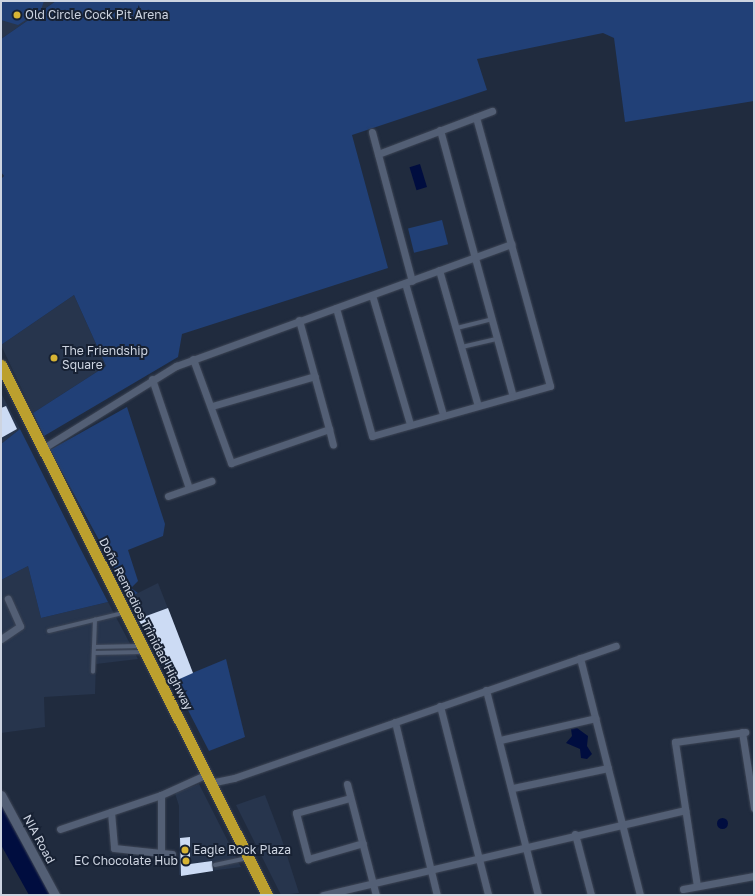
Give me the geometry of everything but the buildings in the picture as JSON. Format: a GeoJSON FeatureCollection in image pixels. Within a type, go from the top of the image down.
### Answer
{"type":"FeatureCollection","features":[{"type":"Feature","properties":{"kind":"highway","name":"Doña Remedios Trinidad Highway"},"geometry":{"type":"LineString","coordinates":[[1,366],[267,895]]}},
{"type":"Feature","properties":{"kind":"street"},"geometry":{"type":"LineString","coordinates":[[378,154],[492,111]]}},
{"type":"Feature","properties":{"kind":"street"},"geometry":{"type":"LineString","coordinates":[[336,308],[372,436],[410,424],[550,386],[476,117]]}},
{"type":"Feature","properties":{"kind":"street"},"geometry":{"type":"LineString","coordinates":[[440,130],[474,259],[513,396]]}},
{"type":"Feature","properties":{"kind":"street"},"geometry":{"type":"LineString","coordinates":[[372,132],[443,415]]}},
{"type":"Feature","properties":{"kind":"street"},"geometry":{"type":"LineString","coordinates":[[42,449],[152,379],[193,359],[439,270],[474,259],[511,244]]}},
{"type":"Feature","properties":{"kind":"street"},"geometry":{"type":"LineString","coordinates":[[439,270],[457,328],[478,406]]}},
{"type":"Feature","properties":{"kind":"street"},"geometry":{"type":"LineString","coordinates":[[372,295],[410,424]]}},
{"type":"Feature","properties":{"kind":"street"},"geometry":{"type":"LineString","coordinates":[[299,320],[333,445]]}},
{"type":"Feature","properties":{"kind":"street"},"geometry":{"type":"LineString","coordinates":[[193,359],[212,406],[231,463],[329,429]]}},
{"type":"Feature","properties":{"kind":"street"},"geometry":{"type":"LineString","coordinates":[[212,406],[315,376]]}},
{"type":"Feature","properties":{"kind":"street"},"geometry":{"type":"LineString","coordinates":[[152,379],[190,488]]}},
{"type":"Feature","properties":{"kind":"street"},"geometry":{"type":"LineString","coordinates":[[168,496],[211,481]]}},
{"type":"Feature","properties":{"kind":"street"},"geometry":{"type":"LineString","coordinates":[[1,639],[20,626],[8,599]]}},
{"type":"Feature","properties":{"kind":"street"},"geometry":{"type":"LineString","coordinates":[[60,830],[208,779],[234,778],[616,646]]}},
{"type":"Feature","properties":{"kind":"street"},"geometry":{"type":"LineString","coordinates":[[580,658],[640,895]]}},
{"type":"Feature","properties":{"kind":"street"},"geometry":{"type":"LineString","coordinates":[[486,690],[513,788],[538,895]]}},
{"type":"Feature","properties":{"kind":"street"},"geometry":{"type":"LineString","coordinates":[[440,706],[488,895]]}},
{"type":"Feature","properties":{"kind":"street"},"geometry":{"type":"LineString","coordinates":[[500,740],[596,718]]}},
{"type":"Feature","properties":{"kind":"street"},"geometry":{"type":"LineString","coordinates":[[394,722],[437,895]]}},
{"type":"Feature","properties":{"kind":"street"},"geometry":{"type":"LineString","coordinates":[[697,886],[675,742],[743,732],[754,808]]}},
{"type":"Feature","properties":{"kind":"street"},"geometry":{"type":"LineString","coordinates":[[513,788],[608,768]]}},
{"type":"Feature","properties":{"kind":"street"},"geometry":{"type":"LineString","coordinates":[[347,784],[376,895]]}},
{"type":"Feature","properties":{"kind":"street","name":"NIA Road"},"geometry":{"type":"LineString","coordinates":[[1,795],[55,895]]}},
{"type":"Feature","properties":{"kind":"street"},"geometry":{"type":"LineString","coordinates":[[161,795],[161,854]]}},
{"type":"Feature","properties":{"kind":"street"},"geometry":{"type":"LineString","coordinates":[[350,798],[296,813],[308,859],[363,843]]}},
{"type":"Feature","properties":{"kind":"street"},"geometry":{"type":"LineString","coordinates":[[323,895],[374,885],[526,848],[622,822],[685,810]]}},
{"type":"Feature","properties":{"kind":"street"},"geometry":{"type":"LineString","coordinates":[[111,812],[114,848],[172,854]]}},
{"type":"Feature","properties":{"kind":"street"},"geometry":{"type":"LineString","coordinates":[[575,834],[591,895]]}},
{"type":"Feature","properties":{"kind":"street"},"geometry":{"type":"LineString","coordinates":[[683,889],[754,876]]}},
{"type":"Feature","properties":{"kind":"lane"},"geometry":{"type":"LineString","coordinates":[[457,328],[492,319]]}},
{"type":"Feature","properties":{"kind":"lane"},"geometry":{"type":"LineString","coordinates":[[462,347],[497,339]]}},
{"type":"Feature","properties":{"kind":"lane"},"geometry":{"type":"LineString","coordinates":[[49,631],[126,612]]}},
{"type":"Feature","properties":{"kind":"lane"},"geometry":{"type":"LineString","coordinates":[[93,672],[95,620]]}},
{"type":"Feature","properties":{"kind":"lane"},"geometry":{"type":"LineString","coordinates":[[94,647],[144,649]]}},
{"type":"Feature","properties":{"kind":"lane"},"geometry":{"type":"LineString","coordinates":[[94,653],[144,649]]}},
{"type":"Feature","properties":{"kind":"lane"},"geometry":{"type":"LineString","coordinates":[[215,864],[248,858]]}},
{"type":"Feature","properties":{"kind":"shaded area","name":"Old Circle Cock Pit Arena"},"geometry":{"type":"Polygon","coordinates":[[[1,1],[56,1],[1,39],[1,1]]]}},
{"type":"Feature","properties":{"kind":"shaded area","name":"Old Circle Cock Pit Arena"},"geometry":{"type":"Polygon","coordinates":[[[1,1],[44,1],[41,10],[18,25],[1,20],[1,1]]]}},
{"type":"Feature","properties":{"kind":"shaded area"},"geometry":{"type":"Polygon","coordinates":[[[56,1],[754,1],[754,101],[625,122],[614,38],[603,33],[477,59],[487,90],[352,135],[388,268],[182,334],[178,357],[44,436],[33,413],[106,366],[74,295],[1,345],[1,179],[4,176],[1,172],[1,39],[56,1]]]}},
{"type":"Feature","properties":{"kind":"shaded area"},"geometry":{"type":"Polygon","coordinates":[[[420,164],[427,187],[416,190],[409,167],[420,164]]]}},
{"type":"Feature","properties":{"kind":"shaded area"},"geometry":{"type":"Polygon","coordinates":[[[442,220],[448,244],[414,253],[408,228],[442,220]]]}},
{"type":"Feature","properties":{"kind":"shaded area","name":"The Friendship Square"},"geometry":{"type":"Polygon","coordinates":[[[74,295],[106,366],[33,413],[1,345],[74,295]]]}},
{"type":"Feature","properties":{"kind":"shaded area"},"geometry":{"type":"Polygon","coordinates":[[[1,393],[20,429],[1,444],[1,393]]]}},
{"type":"Feature","properties":{"kind":"shaded area"},"geometry":{"type":"Polygon","coordinates":[[[127,407],[165,524],[163,536],[128,550],[138,581],[131,588],[138,593],[130,597],[50,450],[127,407]]]}},
{"type":"Feature","properties":{"kind":"shaded area"},"geometry":{"type":"Polygon","coordinates":[[[20,429],[108,602],[41,618],[28,566],[1,580],[1,444],[20,429]]]}},
{"type":"Feature","properties":{"kind":"shaded area"},"geometry":{"type":"Polygon","coordinates":[[[28,566],[41,618],[108,602],[138,659],[96,664],[95,694],[44,697],[45,727],[1,733],[1,580],[28,566]]]}},
{"type":"Feature","properties":{"kind":"shaded area"},"geometry":{"type":"Polygon","coordinates":[[[158,583],[193,673],[173,681],[130,597],[158,583]]]}},
{"type":"Feature","properties":{"kind":"shaded area"},"geometry":{"type":"Polygon","coordinates":[[[226,659],[245,737],[209,751],[173,681],[226,659]]]}},
{"type":"Feature","properties":{"kind":"shaded area"},"geometry":{"type":"Polygon","coordinates":[[[577,728],[588,736],[587,746],[592,754],[587,759],[581,758],[580,749],[566,743],[572,736],[571,729],[577,728]]]}},
{"type":"Feature","properties":{"kind":"shaded area","name":"Eagle Rock Plaza"},"geometry":{"type":"Polygon","coordinates":[[[199,784],[241,867],[179,875],[179,806],[175,793],[199,784]]]}},
{"type":"Feature","properties":{"kind":"shaded area"},"geometry":{"type":"Polygon","coordinates":[[[265,795],[281,837],[299,893],[281,895],[236,805],[265,795]]]}},
{"type":"Feature","properties":{"kind":"shaded area"},"geometry":{"type":"Polygon","coordinates":[[[1,804],[50,895],[29,895],[1,845],[1,804]]]}},
{"type":"Feature","properties":{"kind":"shaded area"},"geometry":{"type":"Polygon","coordinates":[[[722,817],[726,819],[728,823],[726,827],[722,829],[718,827],[716,823],[718,819],[722,817]]]}},
{"type":"Feature","properties":{"kind":"place","name":"Old Circle Cock Pit Arena"},"geometry":{"type":"Point","coordinates":[17,15]}},
{"type":"Feature","properties":{"kind":"place","name":"The Friendship Square"},"geometry":{"type":"Point","coordinates":[54,358]}},
{"type":"Feature","properties":{"kind":"place","name":"Eagle Rock Plaza"},"geometry":{"type":"Point","coordinates":[185,850]}},
{"type":"Feature","properties":{"kind":"place","name":"EC Chocolate Hub"},"geometry":{"type":"Point","coordinates":[186,861]}}]}
